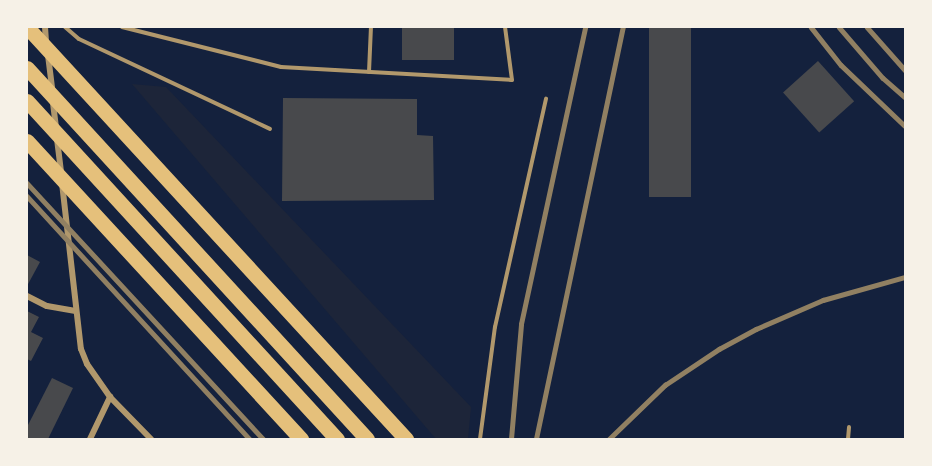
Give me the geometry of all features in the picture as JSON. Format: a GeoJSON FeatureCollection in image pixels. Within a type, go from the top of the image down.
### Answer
{"type":"FeatureCollection","features":[{"type":"Feature","properties":{"kind":"highway"},"geometry":{"type":"LineString","coordinates":[[27,27],[406,439]]}},
{"type":"Feature","properties":{"kind":"highway"},"geometry":{"type":"LineString","coordinates":[[27,68],[367,439]]}},
{"type":"Feature","properties":{"kind":"highway"},"geometry":{"type":"LineString","coordinates":[[27,101],[337,439]]}},
{"type":"Feature","properties":{"kind":"highway"},"geometry":{"type":"LineString","coordinates":[[27,141],[301,439]]}},
{"type":"Feature","properties":{"kind":"street"},"geometry":{"type":"LineString","coordinates":[[45,27],[81,349],[87,364],[111,397],[151,439]]}},
{"type":"Feature","properties":{"kind":"street"},"geometry":{"type":"LineString","coordinates":[[27,296],[47,306],[76,311]]}},
{"type":"Feature","properties":{"kind":"street"},"geometry":{"type":"LineString","coordinates":[[90,439],[111,397]]}},
{"type":"Feature","properties":{"kind":"lane"},"geometry":{"type":"LineString","coordinates":[[65,27],[79,39],[270,129]]}},
{"type":"Feature","properties":{"kind":"lane"},"geometry":{"type":"LineString","coordinates":[[122,27],[281,67],[512,80],[506,27]]}},
{"type":"Feature","properties":{"kind":"lane"},"geometry":{"type":"LineString","coordinates":[[369,72],[371,27]]}},
{"type":"Feature","properties":{"kind":"lane"},"geometry":{"type":"LineString","coordinates":[[480,439],[495,327],[546,99]]}},
{"type":"Feature","properties":{"kind":"lane"},"geometry":{"type":"LineString","coordinates":[[848,439],[849,428]]}},
{"type":"Feature","properties":{"kind":"shaded area"},"geometry":{"type":"Polygon","coordinates":[[[132,84],[166,87],[471,407],[468,439],[436,439],[132,84]]]}},
{"type":"Feature","properties":{"kind":"building"},"geometry":{"type":"Polygon","coordinates":[[[402,27],[454,27],[454,60],[402,60],[402,27]]]}},
{"type":"Feature","properties":{"kind":"building"},"geometry":{"type":"Polygon","coordinates":[[[649,27],[691,27],[691,197],[649,197],[649,27]]]}},
{"type":"Feature","properties":{"kind":"building"},"geometry":{"type":"Polygon","coordinates":[[[818,61],[854,101],[819,133],[783,92],[818,61]]]}},
{"type":"Feature","properties":{"kind":"building"},"geometry":{"type":"Polygon","coordinates":[[[283,98],[417,99],[417,135],[433,136],[434,200],[282,201],[283,98]]]}},
{"type":"Feature","properties":{"kind":"building"},"geometry":{"type":"Polygon","coordinates":[[[27,255],[40,262],[27,286],[27,255]]]}},
{"type":"Feature","properties":{"kind":"building"},"geometry":{"type":"Polygon","coordinates":[[[27,311],[39,317],[31,332],[43,338],[31,361],[27,359],[27,311]]]}},
{"type":"Feature","properties":{"kind":"building"},"geometry":{"type":"Polygon","coordinates":[[[52,378],[73,388],[48,439],[27,439],[27,427],[52,378]]]}},
{"type":"Feature","properties":{"kind":"railway"},"geometry":{"type":"LineString","coordinates":[[511,439],[521,324],[585,27]]}},
{"type":"Feature","properties":{"kind":"railway"},"geometry":{"type":"LineString","coordinates":[[536,439],[623,27]]}},
{"type":"Feature","properties":{"kind":"railway"},"geometry":{"type":"LineString","coordinates":[[811,27],[841,65],[905,126]]}},
{"type":"Feature","properties":{"kind":"railway"},"geometry":{"type":"LineString","coordinates":[[839,27],[883,78],[905,97]]}},
{"type":"Feature","properties":{"kind":"railway"},"geometry":{"type":"LineString","coordinates":[[867,27],[905,70]]}},
{"type":"Feature","properties":{"kind":"railway"},"geometry":{"type":"LineString","coordinates":[[27,183],[263,439]]}},
{"type":"Feature","properties":{"kind":"railway"},"geometry":{"type":"LineString","coordinates":[[27,196],[250,439]]}},
{"type":"Feature","properties":{"kind":"railway"},"geometry":{"type":"LineString","coordinates":[[609,439],[665,385],[719,349],[756,329],[823,300],[905,277]]}}]}
